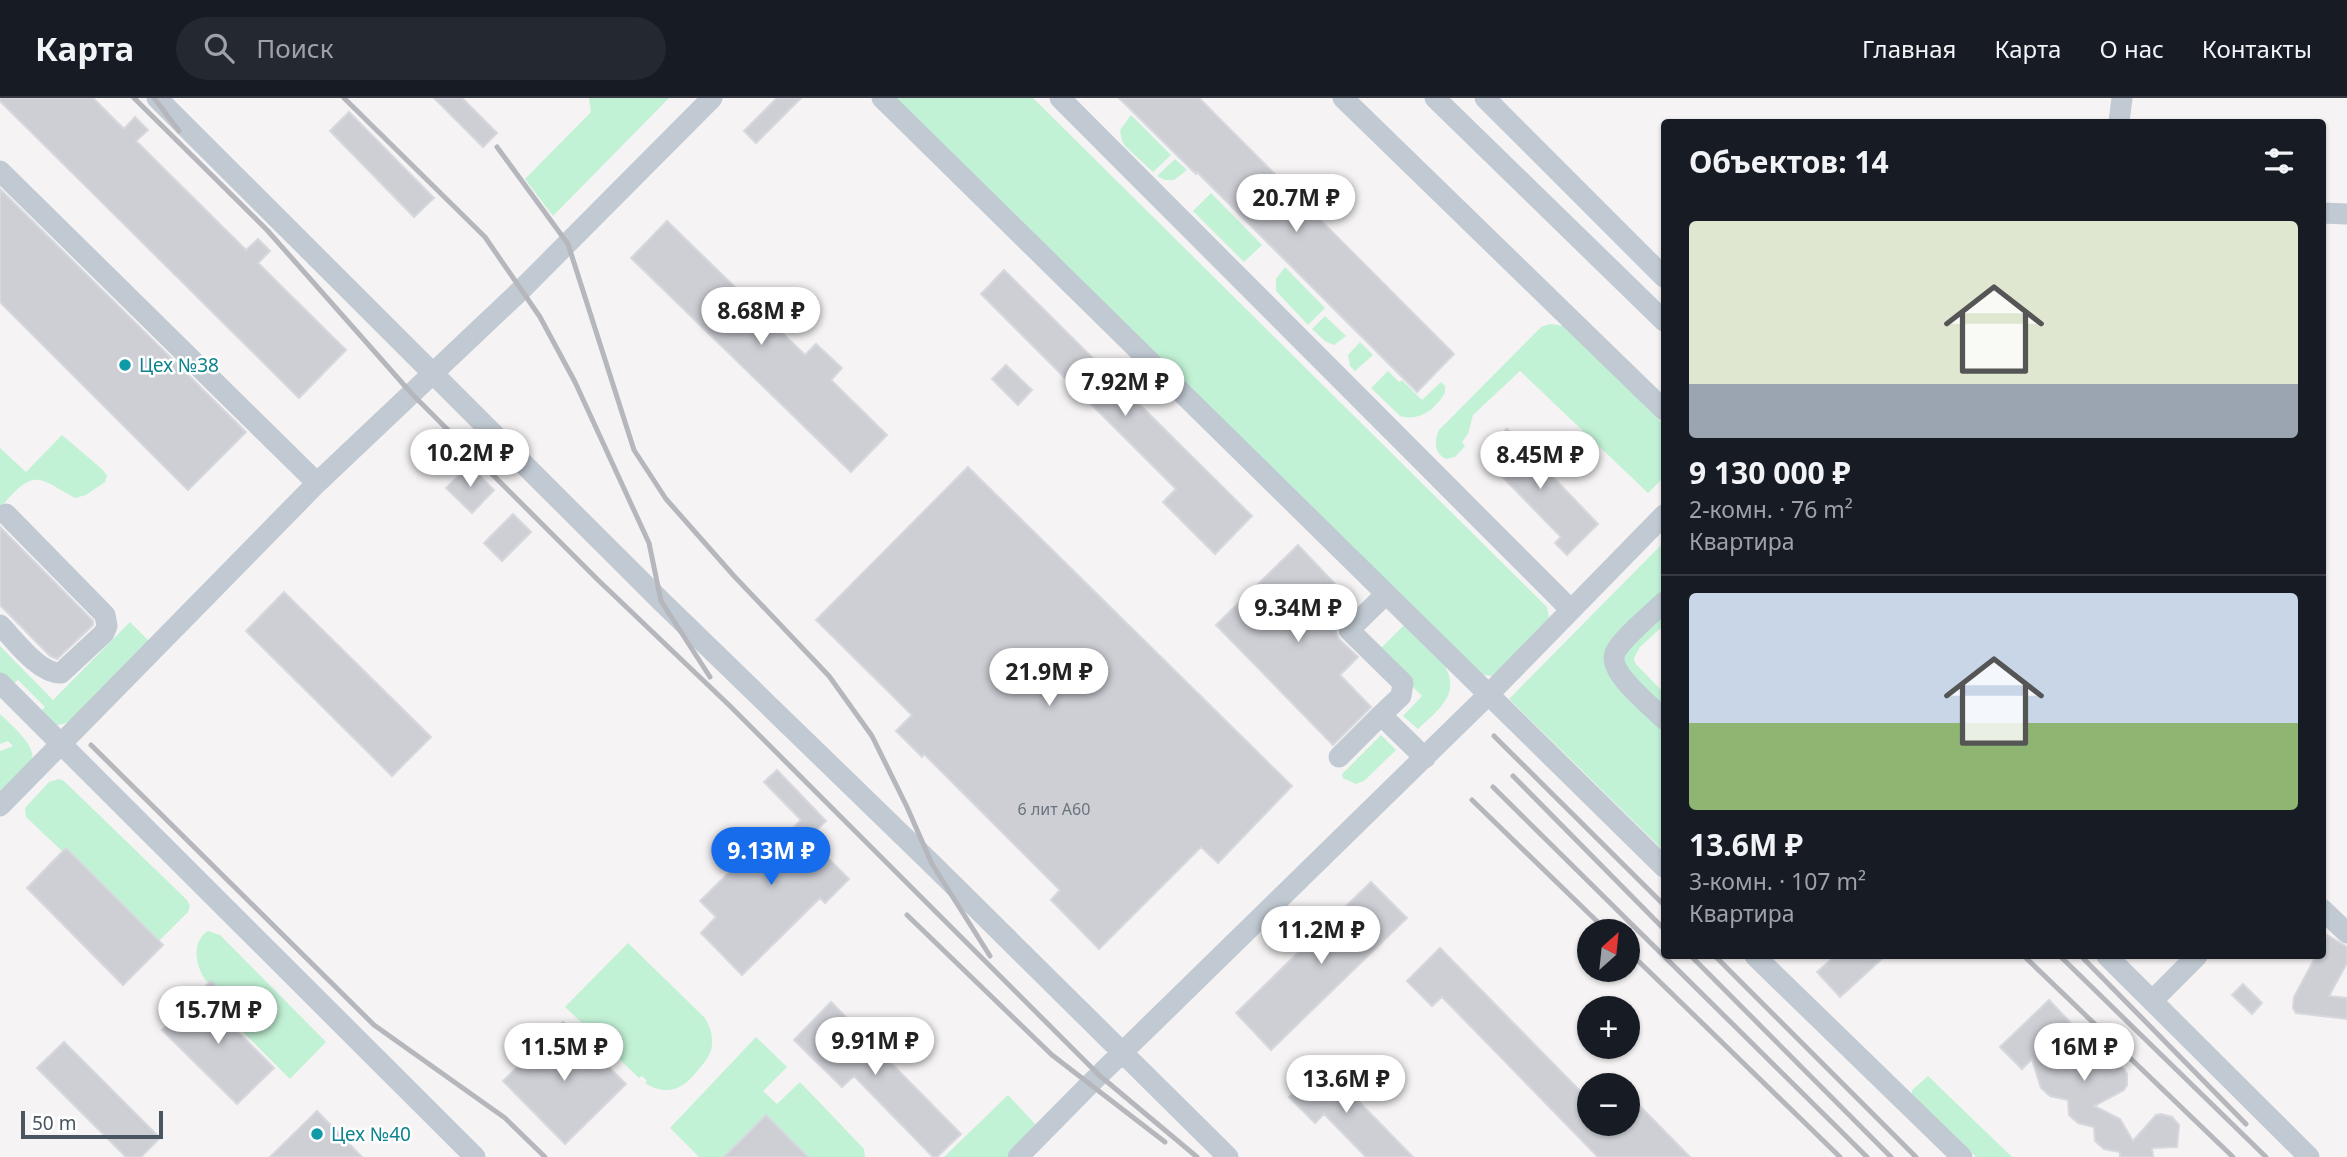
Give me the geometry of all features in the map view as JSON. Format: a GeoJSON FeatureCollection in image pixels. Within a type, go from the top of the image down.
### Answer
{"type":"FeatureCollection","features":[{"type":"Feature","properties":{"kind":"street"},"geometry":{"type":"LineString","coordinates":[[157,98],[652,592],[1228,1157]]}},
{"type":"Feature","properties":{"kind":"street"},"geometry":{"type":"LineString","coordinates":[[0,806],[317,483],[568,244],[712,98]]}},
{"type":"Feature","properties":{"kind":"street"},"geometry":{"type":"LineString","coordinates":[[882,98],[1661,864]]}},
{"type":"Feature","properties":{"kind":"street"},"geometry":{"type":"LineString","coordinates":[[1060,98],[1572,610]]}},
{"type":"Feature","properties":{"kind":"street"},"geometry":{"type":"LineString","coordinates":[[1343,98],[1661,407]]}},
{"type":"Feature","properties":{"kind":"street"},"geometry":{"type":"LineString","coordinates":[[1435,98],[1661,318]]}},
{"type":"Feature","properties":{"kind":"street"},"geometry":{"type":"LineString","coordinates":[[1485,98],[1661,274]]}},
{"type":"Feature","properties":{"kind":"street"},"geometry":{"type":"LineString","coordinates":[[2119,119],[2122,98]]}},
{"type":"Feature","properties":{"kind":"street"},"geometry":{"type":"LineString","coordinates":[[0,170],[317,483]]}},
{"type":"Feature","properties":{"kind":"street"},"geometry":{"type":"LineString","coordinates":[[2326,214],[2347,214]]}},
{"type":"Feature","properties":{"kind":"street"},"geometry":{"type":"LineString","coordinates":[[0,625],[43,670],[54,674],[61,673],[104,633],[107,626],[105,615],[6,514]]}},
{"type":"Feature","properties":{"kind":"street"},"geometry":{"type":"LineString","coordinates":[[1031,1153],[1124,1053],[1425,758],[1661,518]]}},
{"type":"Feature","properties":{"kind":"street"},"geometry":{"type":"LineString","coordinates":[[1339,757],[1401,695],[1404,683],[1349,630],[1386,594]]}},
{"type":"Feature","properties":{"kind":"street"},"geometry":{"type":"LineString","coordinates":[[1661,605],[1625,640],[1615,653],[1614,665],[1620,675],[1661,716]]}},
{"type":"Feature","properties":{"kind":"street"},"geometry":{"type":"LineString","coordinates":[[0,683],[475,1157]]}},
{"type":"Feature","properties":{"kind":"street"},"geometry":{"type":"LineString","coordinates":[[1381,715],[1425,758]]}},
{"type":"Feature","properties":{"kind":"street"},"geometry":{"type":"LineString","coordinates":[[2326,913],[2347,933]]}},
{"type":"Feature","properties":{"kind":"street"},"geometry":{"type":"LineString","coordinates":[[1758,959],[1962,1157]]}},
{"type":"Feature","properties":{"kind":"street"},"geometry":{"type":"LineString","coordinates":[[2110,959],[2309,1157]]}},
{"type":"Feature","properties":{"kind":"street"},"geometry":{"type":"LineString","coordinates":[[2152,1000],[2194,959]]}},
{"type":"Feature","properties":{"kind":"green space"},"geometry":{"type":"Polygon","coordinates":[[[589,98],[669,98],[553,216],[525,179],[591,112],[589,98]]]}},
{"type":"Feature","properties":{"kind":"green space"},"geometry":{"type":"Polygon","coordinates":[[[882,98],[1033,98],[1547,607],[1547,626],[1494,676],[1484,675],[1472,668],[882,98]]]}},
{"type":"Feature","properties":{"kind":"green space"},"geometry":{"type":"Polygon","coordinates":[[[1131,115],[1171,155],[1153,172],[1122,141],[1120,130],[1131,115]]]}},
{"type":"Feature","properties":{"kind":"green space"},"geometry":{"type":"Polygon","coordinates":[[[1175,159],[1187,170],[1174,180],[1157,176],[1175,159]]]}},
{"type":"Feature","properties":{"kind":"green space"},"geometry":{"type":"Polygon","coordinates":[[[1211,193],[1262,245],[1244,262],[1193,211],[1211,193]]]}},
{"type":"Feature","properties":{"kind":"green space"},"geometry":{"type":"Polygon","coordinates":[[[1285,267],[1325,308],[1308,325],[1276,291],[1276,279],[1285,267]]]}},
{"type":"Feature","properties":{"kind":"green space"},"geometry":{"type":"Polygon","coordinates":[[[1325,316],[1346,336],[1334,345],[1312,329],[1325,316]]]}},
{"type":"Feature","properties":{"kind":"green space"},"geometry":{"type":"Polygon","coordinates":[[[1550,324],[1564,326],[1571,331],[1661,422],[1661,480],[1648,493],[1520,371],[1473,415],[1468,434],[1462,442],[1465,446],[1455,457],[1446,459],[1437,450],[1436,438],[1439,430],[1541,327],[1550,324]]]}},
{"type":"Feature","properties":{"kind":"green space"},"geometry":{"type":"Polygon","coordinates":[[[1360,342],[1373,355],[1355,371],[1350,366],[1348,355],[1360,342]]]}},
{"type":"Feature","properties":{"kind":"green space"},"geometry":{"type":"Polygon","coordinates":[[[1388,371],[1399,382],[1402,380],[1422,400],[1441,382],[1445,386],[1445,393],[1426,413],[1414,417],[1400,416],[1371,388],[1388,371]]]}},
{"type":"Feature","properties":{"kind":"green space"},"geometry":{"type":"Polygon","coordinates":[[[62,435],[103,470],[107,476],[105,482],[86,495],[75,498],[49,483],[34,480],[17,489],[0,508],[0,448],[26,472],[62,435]]]}},
{"type":"Feature","properties":{"kind":"green space"},"geometry":{"type":"Polygon","coordinates":[[[1661,545],[1661,597],[1621,636],[1612,678],[1661,727],[1661,848],[1509,699],[1661,545]]]}},
{"type":"Feature","properties":{"kind":"green space"},"geometry":{"type":"Polygon","coordinates":[[[1661,616],[1661,628],[1640,647],[1634,658],[1635,663],[1661,690],[1661,707],[1626,673],[1622,655],[1661,616]]]}},
{"type":"Feature","properties":{"kind":"green space"},"geometry":{"type":"Polygon","coordinates":[[[130,622],[151,643],[77,718],[52,726],[36,715],[45,707],[18,680],[9,687],[0,678],[0,646],[53,700],[130,622]]]}},
{"type":"Feature","properties":{"kind":"green space"},"geometry":{"type":"Polygon","coordinates":[[[1406,623],[1440,658],[1450,679],[1450,690],[1445,701],[1418,729],[1403,716],[1422,696],[1377,652],[1406,623]]]}},
{"type":"Feature","properties":{"kind":"green space"},"geometry":{"type":"Polygon","coordinates":[[[0,714],[30,747],[32,759],[0,799],[0,751],[13,746],[8,741],[0,744],[0,714]]]}},
{"type":"Feature","properties":{"kind":"green space"},"geometry":{"type":"Polygon","coordinates":[[[1381,735],[1396,750],[1364,781],[1356,784],[1343,778],[1342,774],[1381,735]]]}},
{"type":"Feature","properties":{"kind":"green space"},"geometry":{"type":"Polygon","coordinates":[[[59,779],[187,900],[190,906],[188,912],[159,941],[67,849],[63,852],[26,817],[25,808],[49,782],[59,779]]]}},
{"type":"Feature","properties":{"kind":"green space"},"geometry":{"type":"Polygon","coordinates":[[[208,931],[220,935],[326,1042],[290,1079],[217,1006],[224,998],[204,978],[197,959],[199,940],[208,931]]]}},
{"type":"Feature","properties":{"kind":"green space"},"geometry":{"type":"Polygon","coordinates":[[[628,943],[705,1018],[711,1031],[712,1045],[707,1058],[693,1077],[674,1089],[661,1090],[645,1083],[647,1081],[642,1076],[639,1078],[588,1029],[590,1026],[586,1022],[583,1024],[565,1007],[628,943]]]}},
{"type":"Feature","properties":{"kind":"green space"},"geometry":{"type":"Polygon","coordinates":[[[756,1037],[787,1067],[763,1091],[777,1104],[800,1082],[864,1149],[865,1157],[699,1157],[670,1128],[756,1037]]]}},
{"type":"Feature","properties":{"kind":"green space"},"geometry":{"type":"Polygon","coordinates":[[[1928,1076],[2012,1157],[1976,1157],[1912,1094],[1912,1090],[1928,1076]]]}},
{"type":"Feature","properties":{"kind":"green space"},"geometry":{"type":"Polygon","coordinates":[[[1008,1095],[1037,1126],[1012,1157],[944,1157],[1008,1095]]]}},
{"type":"Feature","properties":{"kind":"building"},"geometry":{"type":"Polygon","coordinates":[[[0,98],[93,98],[124,129],[135,117],[148,130],[136,141],[246,250],[258,239],[270,251],[258,263],[346,350],[299,398],[0,101],[0,98]]]}},
{"type":"Feature","properties":{"kind":"building"},"geometry":{"type":"Polygon","coordinates":[[[434,98],[462,98],[497,133],[483,147],[434,98]]]}},
{"type":"Feature","properties":{"kind":"building"},"geometry":{"type":"Polygon","coordinates":[[[777,98],[801,98],[756,143],[744,131],[777,98]]]}},
{"type":"Feature","properties":{"kind":"building"},"geometry":{"type":"Polygon","coordinates":[[[1119,98],[1199,98],[1454,354],[1417,392],[1197,172],[1196,174],[1119,98]]]}},
{"type":"Feature","properties":{"kind":"building"},"geometry":{"type":"Polygon","coordinates":[[[349,112],[434,198],[414,217],[330,131],[349,112]]]}},
{"type":"Feature","properties":{"kind":"building","name":"Цех №38"},"geometry":{"type":"Polygon","coordinates":[[[0,189],[246,432],[188,490],[0,302],[0,189]]]}},
{"type":"Feature","properties":{"kind":"building"},"geometry":{"type":"Polygon","coordinates":[[[667,221],[805,355],[816,344],[842,368],[831,380],[887,435],[851,472],[631,258],[667,221]]]}},
{"type":"Feature","properties":{"kind":"building"},"geometry":{"type":"Polygon","coordinates":[[[1004,270],[1252,516],[1215,554],[1163,502],[1176,489],[981,294],[1004,270]]]}},
{"type":"Feature","properties":{"kind":"building"},"geometry":{"type":"Polygon","coordinates":[[[1006,365],[1032,390],[1018,405],[992,379],[1006,365]]]}},
{"type":"Feature","properties":{"kind":"building"},"geometry":{"type":"Polygon","coordinates":[[[1507,429],[1598,524],[1567,555],[1555,543],[1561,537],[1481,455],[1507,429]]]}},
{"type":"Feature","properties":{"kind":"building"},"geometry":{"type":"Polygon","coordinates":[[[469,465],[494,490],[472,513],[446,488],[469,465]]]}},
{"type":"Feature","properties":{"kind":"building"},"geometry":{"type":"Polygon","coordinates":[[[968,467],[1292,786],[1218,863],[1201,847],[1099,949],[1051,900],[1060,890],[924,754],[922,757],[896,731],[912,715],[816,620],[968,467]]]}},
{"type":"Feature","properties":{"kind":"building"},"geometry":{"type":"Polygon","coordinates":[[[513,514],[531,532],[502,561],[484,543],[513,514]]]}},
{"type":"Feature","properties":{"kind":"building"},"geometry":{"type":"Polygon","coordinates":[[[0,527],[93,621],[93,625],[57,659],[50,656],[0,605],[0,527]]]}},
{"type":"Feature","properties":{"kind":"building"},"geometry":{"type":"Polygon","coordinates":[[[1298,545],[1337,586],[1318,605],[1337,625],[1336,633],[1339,639],[1358,657],[1340,675],[1371,707],[1333,745],[1216,625],[1298,545]]]}},
{"type":"Feature","properties":{"kind":"building"},"geometry":{"type":"Polygon","coordinates":[[[284,592],[431,737],[392,776],[246,631],[284,592]]]}},
{"type":"Feature","properties":{"kind":"building"},"geometry":{"type":"Polygon","coordinates":[[[777,770],[826,821],[808,838],[849,879],[825,903],[820,898],[742,975],[701,933],[716,917],[700,901],[755,847],[764,857],[801,820],[764,782],[777,770]]]}},
{"type":"Feature","properties":{"kind":"building"},"geometry":{"type":"Polygon","coordinates":[[[66,848],[163,945],[123,985],[27,888],[66,848]]]}},
{"type":"Feature","properties":{"kind":"building"},"geometry":{"type":"Polygon","coordinates":[[[1371,882],[1407,918],[1271,1050],[1236,1013],[1371,882]]]}},
{"type":"Feature","properties":{"kind":"building"},"geometry":{"type":"Polygon","coordinates":[[[2326,937],[2347,947],[2347,963],[2329,996],[2347,998],[2347,1019],[2296,1013],[2293,1008],[2294,997],[2314,959],[2326,959],[2326,937]]]}},
{"type":"Feature","properties":{"kind":"building"},"geometry":{"type":"Polygon","coordinates":[[[1440,948],[1577,1088],[1577,1135],[1442,997],[1432,1006],[1407,981],[1440,948]]]}},
{"type":"Feature","properties":{"kind":"building"},"geometry":{"type":"Polygon","coordinates":[[[1832,959],[1882,959],[1840,997],[1817,972],[1832,959]]]}},
{"type":"Feature","properties":{"kind":"building"},"geometry":{"type":"Polygon","coordinates":[[[211,981],[223,993],[211,1005],[274,1068],[237,1104],[162,1030],[211,981]]]}},
{"type":"Feature","properties":{"kind":"building"},"geometry":{"type":"Polygon","coordinates":[[[2243,984],[2262,1003],[2252,1014],[2232,995],[2243,984]]]}},
{"type":"Feature","properties":{"kind":"building"},"geometry":{"type":"Polygon","coordinates":[[[2049,1000],[2070,1022],[2058,1034],[2092,1040],[2099,1048],[2101,1062],[2115,1063],[2127,1074],[2124,1090],[2094,1106],[2120,1119],[2133,1141],[2156,1115],[2172,1117],[2179,1125],[2177,1147],[2152,1148],[2153,1157],[2120,1157],[2120,1152],[2104,1149],[2095,1141],[2094,1127],[2078,1123],[2069,1115],[2068,1100],[2050,1096],[2041,1088],[2032,1059],[2022,1069],[2000,1047],[2049,1000]]]}},
{"type":"Feature","properties":{"kind":"building"},"geometry":{"type":"Polygon","coordinates":[[[831,1002],[961,1134],[937,1157],[933,1157],[854,1076],[842,1087],[794,1040],[831,1002]]]}},
{"type":"Feature","properties":{"kind":"building"},"geometry":{"type":"Polygon","coordinates":[[[563,1022],[626,1084],[565,1144],[503,1081],[563,1022]]]}},
{"type":"Feature","properties":{"kind":"building"},"geometry":{"type":"Polygon","coordinates":[[[64,1042],[160,1138],[141,1157],[126,1157],[37,1068],[64,1042]]]}},
{"type":"Feature","properties":{"kind":"building"},"geometry":{"type":"Polygon","coordinates":[[[1323,1065],[1413,1157],[1366,1157],[1324,1114],[1315,1123],[1289,1097],[1323,1065]]]}},
{"type":"Feature","properties":{"kind":"building"},"geometry":{"type":"Polygon","coordinates":[[[1640,1106],[1690,1157],[1598,1157],[1578,1136],[1640,1136],[1640,1106]]]}},
{"type":"Feature","properties":{"kind":"building","name":"Цех №40"},"geometry":{"type":"Polygon","coordinates":[[[317,1111],[362,1157],[270,1157],[317,1111]]]}},
{"type":"Feature","properties":{"kind":"building"},"geometry":{"type":"Polygon","coordinates":[[[766,1115],[808,1157],[724,1157],[766,1115]]]}},
{"type":"Feature","properties":{"kind":"railway"},"geometry":{"type":"LineString","coordinates":[[134,98],[267,230],[412,394],[597,579],[730,706],[1099,1075],[1197,1157]]}},
{"type":"Feature","properties":{"kind":"railway"},"geometry":{"type":"LineString","coordinates":[[154,98],[179,131]]}},
{"type":"Feature","properties":{"kind":"railway"},"geometry":{"type":"LineString","coordinates":[[344,98],[485,237],[540,317],[575,382],[649,543],[661,601],[710,677]]}},
{"type":"Feature","properties":{"kind":"railway"},"geometry":{"type":"LineString","coordinates":[[497,147],[568,244],[634,450],[666,499],[734,576],[829,676],[872,736],[932,864],[990,956]]}},
{"type":"Feature","properties":{"kind":"railway"},"geometry":{"type":"LineString","coordinates":[[1494,736],[1661,902]]}},
{"type":"Feature","properties":{"kind":"railway"},"geometry":{"type":"LineString","coordinates":[[91,745],[374,1025],[505,1118],[545,1157]]}},
{"type":"Feature","properties":{"kind":"railway"},"geometry":{"type":"LineString","coordinates":[[1513,776],[1661,926]]}},
{"type":"Feature","properties":{"kind":"railway"},"geometry":{"type":"LineString","coordinates":[[1493,787],[1661,953]]}},
{"type":"Feature","properties":{"kind":"railway"},"geometry":{"type":"LineString","coordinates":[[1472,800],[1595,919]]}},
{"type":"Feature","properties":{"kind":"railway"},"geometry":{"type":"LineString","coordinates":[[907,915],[1052,1055],[1165,1142]]}},
{"type":"Feature","properties":{"kind":"railway"},"geometry":{"type":"LineString","coordinates":[[1667,959],[1867,1157]]}},
{"type":"Feature","properties":{"kind":"railway"},"geometry":{"type":"LineString","coordinates":[[1694,959],[1891,1157]]}},
{"type":"Feature","properties":{"kind":"railway"},"geometry":{"type":"LineString","coordinates":[[1718,959],[1916,1157]]}},
{"type":"Feature","properties":{"kind":"railway"},"geometry":{"type":"LineString","coordinates":[[2027,959],[2233,1157]]}},
{"type":"Feature","properties":{"kind":"railway"},"geometry":{"type":"LineString","coordinates":[[2063,959],[2266,1157]]}},
{"type":"Feature","properties":{"kind":"railway"},"geometry":{"type":"LineString","coordinates":[[2084,959],[2246,1124]]}},
{"type":"Feature","properties":{"kind":"railway"},"geometry":{"type":"LineString","coordinates":[[1640,963],[1840,1157]]}},
{"type":"Feature","properties":{"kind":"place","name":"Цех №38"},"geometry":{"type":"Point","coordinates":[125,365]}},
{"type":"Feature","properties":{"kind":"place","name":"Цех №40"},"geometry":{"type":"Point","coordinates":[317,1134]}}]}
